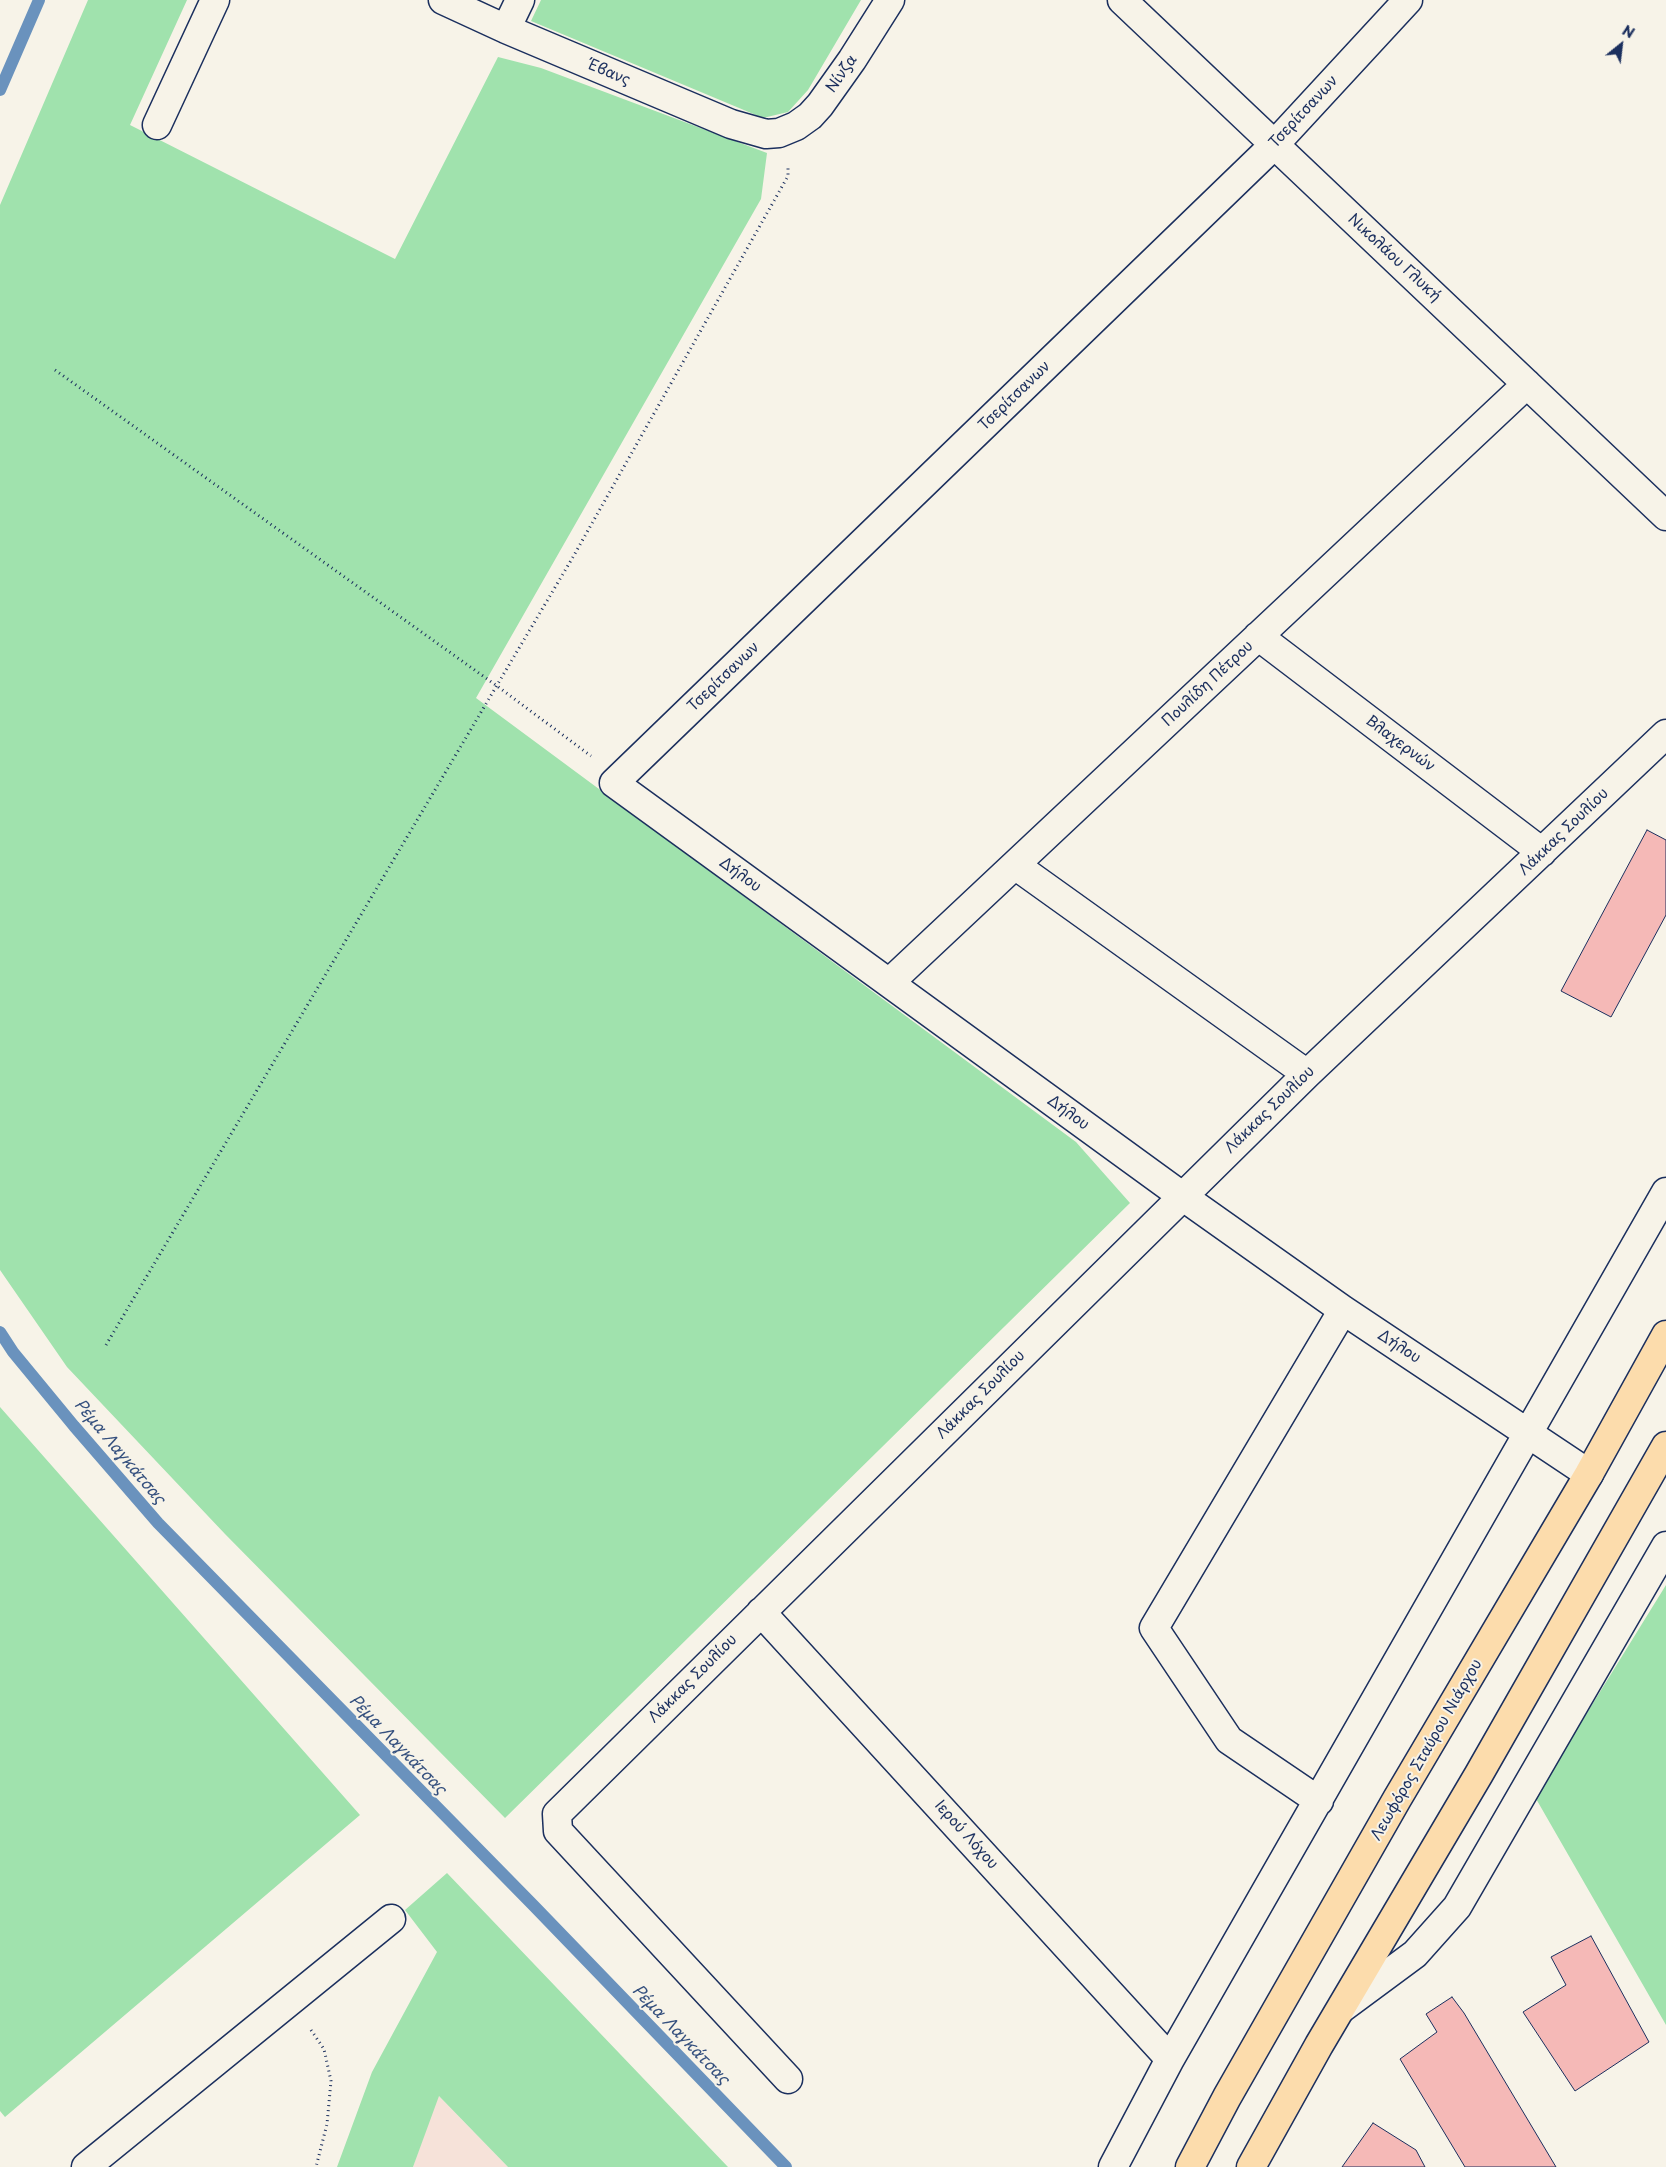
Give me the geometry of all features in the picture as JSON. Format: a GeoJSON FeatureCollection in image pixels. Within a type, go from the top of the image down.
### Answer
{"type":"FeatureCollection","features":[{"type":"Feature","properties":{"kind":"main road","name":"Λεωφόρος Σταύρου Νιάρχου"},"geometry":{"type":"LineString","coordinates":[[1190,2167],[1227,2097],[1398,1799],[1589,1474],[1666,1335]]}},
{"type":"Feature","properties":{"kind":"main road"},"geometry":{"type":"LineString","coordinates":[[1251,2167],[1479,1774],[1666,1446]]}},
{"type":"Feature","properties":{"kind":"street"},"geometry":{"type":"LineString","coordinates":[[157,126],[215,0]]}},
{"type":"Feature","properties":{"kind":"street","name":"Έβανς"},"geometry":{"type":"LineString","coordinates":[[443,0],[506,29],[731,124],[766,134],[780,133]]}},
{"type":"Feature","properties":{"kind":"street"},"geometry":{"type":"LineString","coordinates":[[506,29],[520,0]]}},
{"type":"Feature","properties":{"kind":"street","name":"Νίνζα"},"geometry":{"type":"LineString","coordinates":[[780,133],[796,126],[810,116],[820,105],[852,60],[890,0]]}},
{"type":"Feature","properties":{"kind":"street","name":"Νικολάου Γλυκή"},"geometry":{"type":"LineString","coordinates":[[1122,0],[1666,516]]}},
{"type":"Feature","properties":{"kind":"street","name":"Τσερίτσανων"},"geometry":{"type":"LineString","coordinates":[[614,783],[1274,145],[1408,0]]}},
{"type":"Feature","properties":{"kind":"street","name":"Πουλίδη Πέτρου"},"geometry":{"type":"LineString","coordinates":[[889,983],[1527,384]]}},
{"type":"Feature","properties":{"kind":"street","name":"Βλαχερνών"},"geometry":{"type":"LineString","coordinates":[[1258,636],[1542,852]]}},
{"type":"Feature","properties":{"kind":"street","name":"Λάκκας Σουλίου"},"geometry":{"type":"LineString","coordinates":[[788,2079],[558,1831],[557,1814],[1307,1074],[1666,734]]}},
{"type":"Feature","properties":{"kind":"street","name":"Δήλου"},"geometry":{"type":"LineString","coordinates":[[614,783],[1182,1196],[1343,1310],[1529,1432],[1589,1474]]}},
{"type":"Feature","properties":{"kind":"street"},"geometry":{"type":"LineString","coordinates":[[1015,865],[1307,1074]]}},
{"type":"Feature","properties":{"kind":"street"},"geometry":{"type":"LineString","coordinates":[[1113,2167],[1170,2059],[1666,1192]]}},
{"type":"Feature","properties":{"kind":"street"},"geometry":{"type":"LineString","coordinates":[[1319,1801],[1230,1740],[1154,1628],[1343,1310]]}},
{"type":"Feature","properties":{"kind":"street"},"geometry":{"type":"LineString","coordinates":[[1342,2008],[1414,1954],[1457,1907],[1666,1546]]}},
{"type":"Feature","properties":{"kind":"street","name":"Ιερού Λόχου"},"geometry":{"type":"LineString","coordinates":[[761,1612],[1170,2059]]}},
{"type":"Feature","properties":{"kind":"street"},"geometry":{"type":"LineString","coordinates":[[86,2167],[392,1919]]}},
{"type":"Feature","properties":{"kind":"street"},"geometry":{"type":"LineString","coordinates":[[1266,2167],[1271,2132]]}},
{"type":"Feature","properties":{"kind":"path"},"geometry":{"type":"LineString","coordinates":[[106,1345],[573,557],[788,176],[788,156],[780,133]]}},
{"type":"Feature","properties":{"kind":"path"},"geometry":{"type":"LineString","coordinates":[[55,370],[585,750],[614,783]]}},
{"type":"Feature","properties":{"kind":"path"},"geometry":{"type":"LineString","coordinates":[[290,2002],[324,2049],[331,2081],[326,2124],[316,2167]]}},
{"type":"Feature","properties":{"kind":"shaded area"},"geometry":{"type":"Polygon","coordinates":[[[438,2095],[508,2167],[413,2167],[438,2095]]]}},
{"type":"Feature","properties":{"kind":"green space"},"geometry":{"type":"Polygon","coordinates":[[[88,0],[187,0],[130,125],[395,259],[498,57],[541,68],[767,153],[761,199],[476,698],[1076,1142],[1130,1203],[505,1818],[225,1534],[67,1367],[0,1270],[0,205],[88,0]]]}},
{"type":"Feature","properties":{"kind":"green space"},"geometry":{"type":"Polygon","coordinates":[[[541,0],[861,0],[808,90],[788,112],[763,118],[531,21],[541,0]]]}},
{"type":"Feature","properties":{"kind":"green space"},"geometry":{"type":"Polygon","coordinates":[[[0,1407],[360,1815],[5,2117],[0,2111],[0,1407]]]}},
{"type":"Feature","properties":{"kind":"green space"},"geometry":{"type":"Polygon","coordinates":[[[1666,1585],[1666,2025],[1535,1797],[1666,1585]]]}},
{"type":"Feature","properties":{"kind":"green space"},"geometry":{"type":"Polygon","coordinates":[[[447,1873],[728,2167],[508,2167],[439,2096],[413,2167],[337,2167],[372,2072],[437,1952],[405,1910],[447,1873]]]}},
{"type":"Feature","properties":{"kind":"building"},"geometry":{"type":"Polygon","coordinates":[[[1647,830],[1666,840],[1666,915],[1611,1017],[1561,991],[1647,830]]]}},
{"type":"Feature","properties":{"kind":"building"},"geometry":{"type":"Polygon","coordinates":[[[1591,1936],[1649,2042],[1575,2091],[1523,2012],[1566,1985],[1551,1957],[1591,1936]]]}},
{"type":"Feature","properties":{"kind":"building"},"geometry":{"type":"Polygon","coordinates":[[[1452,1997],[1464,2013],[1556,2167],[1465,2167],[1400,2059],[1437,2032],[1426,2014],[1452,1997]]]}},
{"type":"Feature","properties":{"kind":"building"},"geometry":{"type":"Polygon","coordinates":[[[1373,2123],[1416,2150],[1425,2167],[1342,2167],[1373,2123]]]}},
{"type":"Feature","properties":{"kind":"waterway","name":"Ρέμα Λαγκάτσας"},"geometry":{"type":"LineString","coordinates":[[0,90],[39,0]]}},
{"type":"Feature","properties":{"kind":"waterway","name":"Ρέμα Λαγκάτσας"},"geometry":{"type":"LineString","coordinates":[[0,1332],[13,1352],[74,1426],[158,1523],[534,1906],[786,2167]]}}]}
